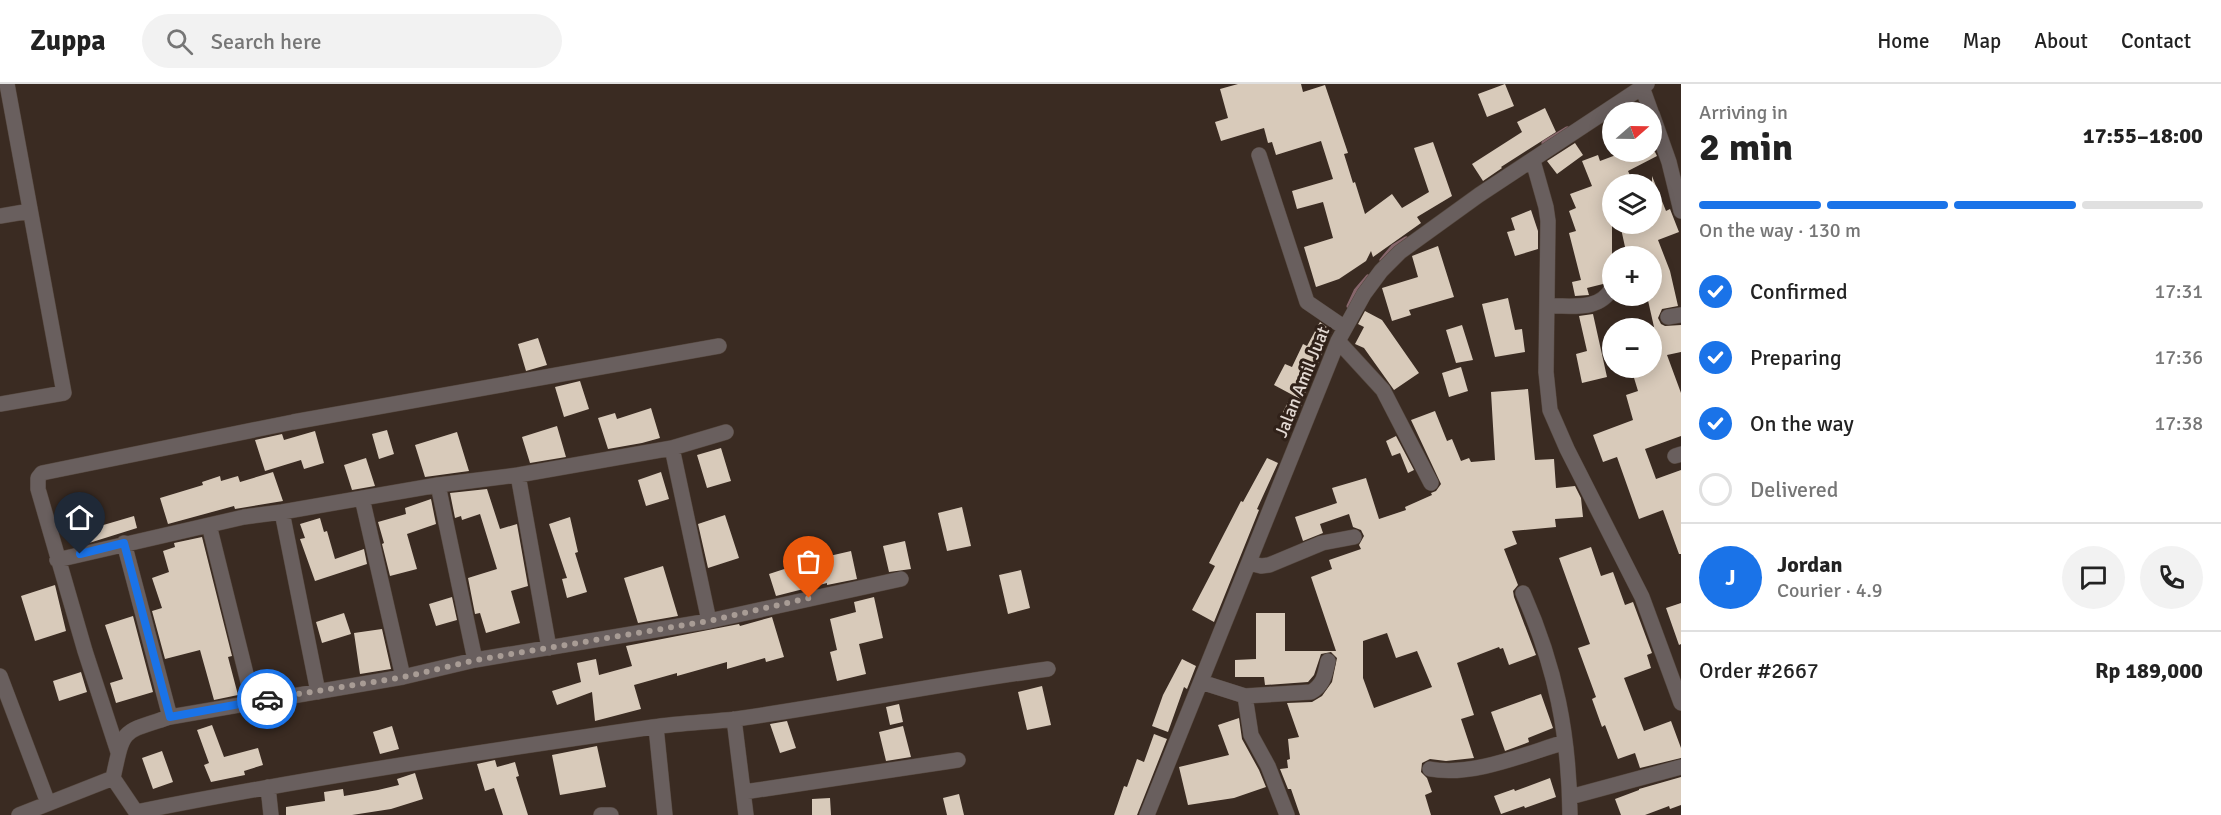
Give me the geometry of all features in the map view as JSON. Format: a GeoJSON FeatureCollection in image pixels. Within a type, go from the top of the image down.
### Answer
{"type":"FeatureCollection","features":[{"type":"Feature","properties":{"kind":"street"},"geometry":{"type":"LineString","coordinates":[[0,404],[64,393],[7,84]]}},
{"type":"Feature","properties":{"kind":"street"},"geometry":{"type":"LineString","coordinates":[[1644,86],[1648,102]]}},
{"type":"Feature","properties":{"kind":"street","name":"Jalan Amil Juat"},"geometry":{"type":"LineString","coordinates":[[1147,815],[1341,335],[1364,294],[1400,252],[1479,195],[1644,86]]}},
{"type":"Feature","properties":{"kind":"street"},"geometry":{"type":"LineString","coordinates":[[1662,143],[1681,211]]}},
{"type":"Feature","properties":{"kind":"street"},"geometry":{"type":"LineString","coordinates":[[1259,155],[1307,302],[1341,335],[1383,390],[1431,483]]}},
{"type":"Feature","properties":{"kind":"street"},"geometry":{"type":"LineString","coordinates":[[1533,161],[1548,221],[1546,372],[1550,410],[1567,449],[1642,597],[1681,703]]}},
{"type":"Feature","properties":{"kind":"street"},"geometry":{"type":"LineString","coordinates":[[0,216],[30,211]]}},
{"type":"Feature","properties":{"kind":"street"},"geometry":{"type":"LineString","coordinates":[[1547,306],[1596,304],[1602,300]]}},
{"type":"Feature","properties":{"kind":"street"},"geometry":{"type":"LineString","coordinates":[[118,752],[57,560],[38,489],[40,474],[48,470],[293,422],[719,346]]}},
{"type":"Feature","properties":{"kind":"street"},"geometry":{"type":"LineString","coordinates":[[57,560],[244,517],[438,485],[518,475],[672,448],[726,432]]}},
{"type":"Feature","properties":{"kind":"street"},"geometry":{"type":"LineString","coordinates":[[672,448],[709,621]]}},
{"type":"Feature","properties":{"kind":"street"},"geometry":{"type":"LineString","coordinates":[[518,475],[549,648]]}},
{"type":"Feature","properties":{"kind":"street"},"geometry":{"type":"LineString","coordinates":[[438,485],[476,660]]}},
{"type":"Feature","properties":{"kind":"street"},"geometry":{"type":"LineString","coordinates":[[362,498],[404,677]]}},
{"type":"Feature","properties":{"kind":"street"},"geometry":{"type":"LineString","coordinates":[[282,512],[318,692]]}},
{"type":"Feature","properties":{"kind":"street"},"geometry":{"type":"LineString","coordinates":[[209,525],[253,702]]}},
{"type":"Feature","properties":{"kind":"street"},"geometry":{"type":"LineString","coordinates":[[1249,563],[1269,565],[1322,543],[1354,537]]}},
{"type":"Feature","properties":{"kind":"street"},"geometry":{"type":"LineString","coordinates":[[124,543],[170,717]]}},
{"type":"Feature","properties":{"kind":"street"},"geometry":{"type":"LineString","coordinates":[[901,579],[709,621],[476,660],[404,677],[170,717],[131,730],[123,736],[113,778],[136,813],[268,787],[656,727],[734,719],[1048,669]]}},
{"type":"Feature","properties":{"kind":"street"},"geometry":{"type":"LineString","coordinates":[[1523,593],[1552,670],[1560,699],[1570,815]]}},
{"type":"Feature","properties":{"kind":"street"},"geometry":{"type":"LineString","coordinates":[[1201,682],[1245,696],[1311,692],[1318,688],[1324,678],[1328,661]]}},
{"type":"Feature","properties":{"kind":"street"},"geometry":{"type":"LineString","coordinates":[[0,676],[48,803]]}},
{"type":"Feature","properties":{"kind":"street"},"geometry":{"type":"LineString","coordinates":[[1245,696],[1251,735],[1268,766],[1287,815]]}},
{"type":"Feature","properties":{"kind":"street"},"geometry":{"type":"LineString","coordinates":[[734,719],[746,815]]}},
{"type":"Feature","properties":{"kind":"street"},"geometry":{"type":"LineString","coordinates":[[656,727],[665,815]]}},
{"type":"Feature","properties":{"kind":"street"},"geometry":{"type":"LineString","coordinates":[[1430,769],[1449,772],[1478,768],[1565,742]]}},
{"type":"Feature","properties":{"kind":"street"},"geometry":{"type":"LineString","coordinates":[[744,792],[958,760]]}},
{"type":"Feature","properties":{"kind":"street"},"geometry":{"type":"LineString","coordinates":[[1570,797],[1681,767]]}},
{"type":"Feature","properties":{"kind":"street"},"geometry":{"type":"LineString","coordinates":[[19,815],[113,778]]}},
{"type":"Feature","properties":{"kind":"street"},"geometry":{"type":"LineString","coordinates":[[268,787],[271,815]]}},
{"type":"Feature","properties":{"kind":"street"},"geometry":{"type":"LineString","coordinates":[[601,815],[611,815]]}},
{"type":"Feature","properties":{"kind":"building"},"geometry":{"type":"Polygon","coordinates":[[[1238,84],[1301,84],[1303,92],[1325,85],[1348,153],[1344,154],[1365,214],[1392,194],[1402,208],[1429,192],[1414,148],[1433,142],[1452,196],[1417,217],[1421,223],[1373,257],[1371,251],[1366,261],[1339,279],[1316,287],[1304,247],[1333,238],[1323,202],[1297,209],[1292,191],[1333,179],[1321,141],[1276,155],[1272,142],[1268,143],[1264,128],[1221,141],[1215,122],[1228,118],[1220,89],[1238,84]]]}},
{"type":"Feature","properties":{"kind":"building"},"geometry":{"type":"Polygon","coordinates":[[[1505,84],[1514,106],[1487,117],[1478,94],[1505,84]]]}},
{"type":"Feature","properties":{"kind":"building"},"geometry":{"type":"Polygon","coordinates":[[[1545,108],[1556,132],[1483,181],[1472,164],[1522,132],[1517,122],[1545,108]]]}},
{"type":"Feature","properties":{"kind":"building"},"geometry":{"type":"Polygon","coordinates":[[[1575,143],[1583,155],[1557,174],[1547,161],[1575,143]]]}},
{"type":"Feature","properties":{"kind":"building"},"geometry":{"type":"Polygon","coordinates":[[[1598,155],[1600,161],[1645,162],[1628,171],[1629,174],[1602,174],[1602,234],[1612,234],[1612,246],[1602,246],[1602,284],[1587,288],[1589,295],[1575,296],[1572,282],[1581,280],[1569,233],[1576,231],[1569,211],[1576,208],[1570,194],[1592,186],[1582,161],[1598,155]]]}},
{"type":"Feature","properties":{"kind":"building"},"geometry":{"type":"Polygon","coordinates":[[[1662,201],[1666,211],[1670,209],[1679,232],[1658,240],[1660,246],[1625,246],[1622,234],[1662,234],[1662,201]]]}},
{"type":"Feature","properties":{"kind":"building"},"geometry":{"type":"Polygon","coordinates":[[[1531,210],[1538,231],[1538,249],[1515,256],[1507,232],[1515,230],[1511,218],[1531,210]]]}},
{"type":"Feature","properties":{"kind":"building"},"geometry":{"type":"Polygon","coordinates":[[[1438,246],[1454,297],[1409,310],[1411,315],[1392,321],[1382,288],[1418,277],[1412,256],[1438,246]]]}},
{"type":"Feature","properties":{"kind":"building"},"geometry":{"type":"Polygon","coordinates":[[[1662,250],[1670,271],[1678,306],[1662,309],[1658,318],[1652,318],[1649,306],[1662,306],[1662,250]]]}},
{"type":"Feature","properties":{"kind":"building"},"geometry":{"type":"Polygon","coordinates":[[[1508,298],[1515,330],[1522,329],[1525,352],[1495,357],[1482,304],[1508,298]]]}},
{"type":"Feature","properties":{"kind":"building"},"geometry":{"type":"Polygon","coordinates":[[[1365,311],[1382,320],[1419,373],[1394,390],[1364,348],[1355,344],[1364,327],[1358,324],[1365,311]]]}},
{"type":"Feature","properties":{"kind":"building"},"geometry":{"type":"Polygon","coordinates":[[[1593,314],[1602,354],[1603,378],[1582,383],[1576,354],[1587,351],[1579,316],[1593,314]]]}},
{"type":"Feature","properties":{"kind":"building"},"geometry":{"type":"Polygon","coordinates":[[[1320,322],[1332,331],[1320,353],[1322,354],[1302,400],[1274,385],[1285,364],[1292,367],[1303,344],[1307,346],[1320,322]]]}},
{"type":"Feature","properties":{"kind":"building"},"geometry":{"type":"Polygon","coordinates":[[[1662,324],[1681,325],[1681,352],[1667,355],[1681,393],[1681,436],[1645,449],[1656,479],[1681,470],[1681,554],[1679,554],[1663,510],[1639,519],[1617,457],[1603,462],[1593,435],[1633,420],[1626,395],[1638,391],[1634,378],[1662,378],[1662,324]]]}},
{"type":"Feature","properties":{"kind":"building"},"geometry":{"type":"Polygon","coordinates":[[[1462,325],[1473,360],[1456,363],[1446,330],[1462,325]]]}},
{"type":"Feature","properties":{"kind":"building"},"geometry":{"type":"Polygon","coordinates":[[[538,338],[547,365],[526,371],[518,344],[538,338]]]}},
{"type":"Feature","properties":{"kind":"building"},"geometry":{"type":"Polygon","coordinates":[[[1461,367],[1468,391],[1449,397],[1442,373],[1461,367]]]}},
{"type":"Feature","properties":{"kind":"building"},"geometry":{"type":"Polygon","coordinates":[[[580,381],[589,409],[564,417],[555,387],[580,381]]]}},
{"type":"Feature","properties":{"kind":"building"},"geometry":{"type":"Polygon","coordinates":[[[1528,389],[1535,460],[1554,459],[1556,488],[1575,486],[1581,498],[1583,517],[1555,519],[1556,527],[1512,531],[1517,544],[1504,549],[1518,585],[1513,591],[1514,597],[1536,655],[1509,665],[1503,648],[1499,647],[1457,663],[1474,715],[1461,719],[1474,758],[1446,761],[1430,759],[1422,763],[1421,772],[1427,778],[1432,792],[1425,795],[1431,815],[1300,815],[1291,789],[1288,789],[1280,769],[1288,768],[1287,760],[1290,759],[1288,739],[1299,737],[1287,703],[1312,702],[1322,696],[1332,682],[1337,658],[1331,652],[1321,654],[1314,675],[1308,682],[1265,685],[1264,677],[1235,677],[1235,660],[1256,659],[1256,613],[1285,613],[1285,651],[1336,651],[1311,577],[1332,569],[1329,560],[1361,549],[1359,545],[1364,536],[1361,530],[1353,527],[1349,514],[1320,524],[1323,533],[1303,541],[1295,517],[1337,503],[1332,488],[1366,478],[1379,519],[1406,510],[1405,507],[1432,495],[1431,493],[1436,491],[1441,484],[1411,420],[1435,411],[1447,441],[1452,439],[1461,461],[1469,458],[1471,462],[1495,460],[1491,392],[1528,389]],[[1387,633],[1363,641],[1363,678],[1374,708],[1432,687],[1417,651],[1396,658],[1387,633]]]}},
{"type":"Feature","properties":{"kind":"building"},"geometry":{"type":"Polygon","coordinates":[[[1290,398],[1302,404],[1296,419],[1283,412],[1290,398]]]}},
{"type":"Feature","properties":{"kind":"building"},"geometry":{"type":"Polygon","coordinates":[[[651,408],[660,438],[608,449],[598,418],[615,413],[617,419],[651,408]]]}},
{"type":"Feature","properties":{"kind":"building"},"geometry":{"type":"Polygon","coordinates":[[[557,426],[566,457],[530,463],[522,437],[557,426]]]}},
{"type":"Feature","properties":{"kind":"building"},"geometry":{"type":"Polygon","coordinates":[[[387,430],[394,454],[379,459],[372,434],[387,430]]]}},
{"type":"Feature","properties":{"kind":"building"},"geometry":{"type":"Polygon","coordinates":[[[315,431],[324,463],[304,469],[301,460],[265,471],[255,440],[282,434],[284,440],[315,431]]]}},
{"type":"Feature","properties":{"kind":"building"},"geometry":{"type":"Polygon","coordinates":[[[457,432],[469,471],[425,477],[415,445],[457,432]]]}},
{"type":"Feature","properties":{"kind":"building"},"geometry":{"type":"Polygon","coordinates":[[[1396,436],[1414,470],[1408,473],[1400,453],[1392,456],[1386,441],[1396,436]]]}},
{"type":"Feature","properties":{"kind":"building"},"geometry":{"type":"Polygon","coordinates":[[[721,448],[731,481],[707,488],[697,455],[721,448]]]}},
{"type":"Feature","properties":{"kind":"building"},"geometry":{"type":"Polygon","coordinates":[[[366,458],[375,486],[352,490],[344,465],[366,458]]]}},
{"type":"Feature","properties":{"kind":"building"},"geometry":{"type":"Polygon","coordinates":[[[1267,458],[1278,463],[1257,509],[1259,510],[1214,622],[1192,610],[1215,566],[1209,563],[1241,501],[1243,502],[1267,458]]]}},
{"type":"Feature","properties":{"kind":"building"},"geometry":{"type":"Polygon","coordinates":[[[273,472],[283,501],[235,509],[234,506],[168,524],[160,498],[203,485],[202,482],[220,476],[221,481],[238,476],[240,482],[273,472]]]}},
{"type":"Feature","properties":{"kind":"building"},"geometry":{"type":"Polygon","coordinates":[[[661,472],[669,499],[646,506],[638,480],[661,472]]]}},
{"type":"Feature","properties":{"kind":"building"},"geometry":{"type":"Polygon","coordinates":[[[487,489],[500,529],[517,524],[528,586],[511,591],[520,623],[486,633],[480,613],[475,614],[468,578],[497,569],[480,514],[462,520],[461,516],[455,518],[450,493],[487,489]]]}},
{"type":"Feature","properties":{"kind":"building"},"geometry":{"type":"Polygon","coordinates":[[[431,499],[436,524],[407,534],[417,569],[390,576],[378,522],[406,514],[405,508],[431,499]]]}},
{"type":"Feature","properties":{"kind":"building"},"geometry":{"type":"Polygon","coordinates":[[[94,506],[100,526],[134,516],[137,528],[89,543],[79,511],[94,506]]]}},
{"type":"Feature","properties":{"kind":"building"},"geometry":{"type":"Polygon","coordinates":[[[962,507],[971,546],[947,551],[938,513],[962,507]]]}},
{"type":"Feature","properties":{"kind":"building"},"geometry":{"type":"Polygon","coordinates":[[[725,515],[739,558],[708,568],[698,524],[725,515]]]}},
{"type":"Feature","properties":{"kind":"building"},"geometry":{"type":"Polygon","coordinates":[[[570,517],[578,552],[575,553],[587,592],[567,598],[562,579],[567,578],[549,524],[570,517]]]}},
{"type":"Feature","properties":{"kind":"building"},"geometry":{"type":"Polygon","coordinates":[[[320,518],[324,532],[327,531],[335,559],[364,549],[367,564],[315,581],[300,539],[305,538],[300,524],[320,518]]]}},
{"type":"Feature","properties":{"kind":"building"},"geometry":{"type":"Polygon","coordinates":[[[202,537],[232,656],[228,657],[238,695],[214,700],[200,650],[165,659],[152,611],[162,608],[152,578],[169,572],[163,551],[175,547],[174,543],[202,537]]]}},
{"type":"Feature","properties":{"kind":"building"},"geometry":{"type":"Polygon","coordinates":[[[905,541],[911,569],[889,572],[883,546],[905,541]]]}},
{"type":"Feature","properties":{"kind":"building"},"geometry":{"type":"Polygon","coordinates":[[[1591,547],[1601,576],[1613,572],[1625,605],[1633,602],[1652,653],[1647,655],[1651,668],[1624,678],[1644,731],[1671,721],[1681,748],[1681,758],[1640,768],[1635,753],[1618,759],[1605,725],[1602,727],[1592,699],[1596,697],[1578,648],[1590,644],[1559,558],[1591,547]]]}},
{"type":"Feature","properties":{"kind":"building"},"geometry":{"type":"Polygon","coordinates":[[[851,551],[857,579],[827,585],[827,583],[776,596],[769,574],[812,560],[851,551]]]}},
{"type":"Feature","properties":{"kind":"building"},"geometry":{"type":"Polygon","coordinates":[[[663,566],[678,616],[638,623],[624,578],[663,566]]]}},
{"type":"Feature","properties":{"kind":"building"},"geometry":{"type":"Polygon","coordinates":[[[1021,570],[1030,608],[1008,614],[999,575],[1021,570]]]}},
{"type":"Feature","properties":{"kind":"building"},"geometry":{"type":"Polygon","coordinates":[[[55,585],[66,631],[35,641],[21,596],[55,585]]]}},
{"type":"Feature","properties":{"kind":"building"},"geometry":{"type":"Polygon","coordinates":[[[452,597],[457,620],[436,626],[429,604],[452,597]]]}},
{"type":"Feature","properties":{"kind":"building"},"geometry":{"type":"Polygon","coordinates":[[[874,597],[883,638],[859,644],[866,674],[837,681],[830,652],[837,650],[830,619],[856,612],[854,602],[874,597]]]}},
{"type":"Feature","properties":{"kind":"building"},"geometry":{"type":"Polygon","coordinates":[[[1681,603],[1681,644],[1679,645],[1666,608],[1681,603]]]}},
{"type":"Feature","properties":{"kind":"building"},"geometry":{"type":"Polygon","coordinates":[[[344,613],[351,634],[322,643],[316,622],[344,613]]]}},
{"type":"Feature","properties":{"kind":"building"},"geometry":{"type":"Polygon","coordinates":[[[133,616],[153,692],[116,703],[110,683],[123,679],[105,625],[133,616]]]}},
{"type":"Feature","properties":{"kind":"building"},"geometry":{"type":"Polygon","coordinates":[[[772,617],[784,657],[766,662],[765,658],[727,669],[727,662],[634,685],[641,709],[595,721],[592,692],[557,705],[552,691],[581,682],[577,663],[596,659],[599,675],[632,666],[626,646],[739,624],[740,626],[772,617]]]}},
{"type":"Feature","properties":{"kind":"building"},"geometry":{"type":"Polygon","coordinates":[[[382,629],[391,669],[360,674],[354,633],[382,629]]]}},
{"type":"Feature","properties":{"kind":"building"},"geometry":{"type":"Polygon","coordinates":[[[1182,659],[1196,666],[1187,689],[1184,687],[1168,732],[1152,726],[1163,695],[1182,659]]]}},
{"type":"Feature","properties":{"kind":"building"},"geometry":{"type":"Polygon","coordinates":[[[81,672],[87,692],[59,701],[53,681],[81,672]]]}},
{"type":"Feature","properties":{"kind":"building"},"geometry":{"type":"Polygon","coordinates":[[[1042,686],[1051,725],[1027,730],[1018,692],[1042,686]]]}},
{"type":"Feature","properties":{"kind":"building"},"geometry":{"type":"Polygon","coordinates":[[[1541,694],[1553,728],[1528,738],[1529,742],[1505,751],[1491,712],[1541,694]]]}},
{"type":"Feature","properties":{"kind":"building"},"geometry":{"type":"Polygon","coordinates":[[[899,704],[903,722],[890,725],[886,707],[899,704]]]}},
{"type":"Feature","properties":{"kind":"building"},"geometry":{"type":"Polygon","coordinates":[[[1239,718],[1242,739],[1266,787],[1234,798],[1188,805],[1179,767],[1229,755],[1218,725],[1239,718]]]}},
{"type":"Feature","properties":{"kind":"building"},"geometry":{"type":"Polygon","coordinates":[[[787,721],[796,748],[780,753],[770,724],[787,721]]]}},
{"type":"Feature","properties":{"kind":"building"},"geometry":{"type":"Polygon","coordinates":[[[212,725],[224,757],[258,748],[263,765],[244,771],[245,775],[211,782],[204,765],[209,763],[197,730],[212,725]]]}},
{"type":"Feature","properties":{"kind":"building"},"geometry":{"type":"Polygon","coordinates":[[[392,726],[399,749],[380,754],[373,732],[392,726]]]}},
{"type":"Feature","properties":{"kind":"building"},"geometry":{"type":"Polygon","coordinates":[[[903,726],[911,757],[886,761],[879,732],[903,726]]]}},
{"type":"Feature","properties":{"kind":"building"},"geometry":{"type":"Polygon","coordinates":[[[1154,734],[1167,739],[1137,815],[1114,815],[1137,759],[1144,762],[1154,734]]]}},
{"type":"Feature","properties":{"kind":"building"},"geometry":{"type":"Polygon","coordinates":[[[597,746],[606,787],[560,795],[552,755],[597,746]]]}},
{"type":"Feature","properties":{"kind":"building"},"geometry":{"type":"Polygon","coordinates":[[[162,751],[173,782],[153,789],[142,758],[162,751]]]}},
{"type":"Feature","properties":{"kind":"building"},"geometry":{"type":"Polygon","coordinates":[[[495,760],[497,767],[515,762],[519,776],[516,777],[528,815],[503,815],[494,788],[485,791],[477,764],[495,760]]]}},
{"type":"Feature","properties":{"kind":"building"},"geometry":{"type":"Polygon","coordinates":[[[415,773],[423,799],[391,809],[352,815],[286,815],[286,807],[325,801],[324,792],[343,789],[344,796],[378,790],[399,785],[397,779],[415,773]]]}},
{"type":"Feature","properties":{"kind":"building"},"geometry":{"type":"Polygon","coordinates":[[[1681,777],[1681,805],[1670,809],[1669,806],[1645,815],[1621,815],[1615,799],[1639,789],[1681,777]]]}},
{"type":"Feature","properties":{"kind":"building"},"geometry":{"type":"Polygon","coordinates":[[[1550,778],[1556,797],[1501,814],[1494,796],[1550,778]]]}},
{"type":"Feature","properties":{"kind":"building"},"geometry":{"type":"Polygon","coordinates":[[[959,794],[964,815],[947,815],[943,798],[959,794]]]}},
{"type":"Feature","properties":{"kind":"building"},"geometry":{"type":"Polygon","coordinates":[[[830,798],[831,815],[812,815],[812,799],[830,798]]]}},
{"type":"Feature","properties":{"kind":"waterway"},"geometry":{"type":"LineString","coordinates":[[1544,143],[1567,129]]}},
{"type":"Feature","properties":{"kind":"waterway"},"geometry":{"type":"LineString","coordinates":[[1382,260],[1393,247],[1406,239]]}},
{"type":"Feature","properties":{"kind":"waterway"},"geometry":{"type":"LineString","coordinates":[[1349,306],[1356,291],[1368,277]]}},
{"type":"Feature","properties":{"kind":"way so far"},"geometry":{"type":"LineString","coordinates":[[267,699],[404,677],[476,660],[709,621],[809,598]]}},
{"type":"Feature","properties":{"kind":"route"},"geometry":{"type":"LineString","coordinates":[[80,554],[124,543],[170,717],[267,699]]}}]}
